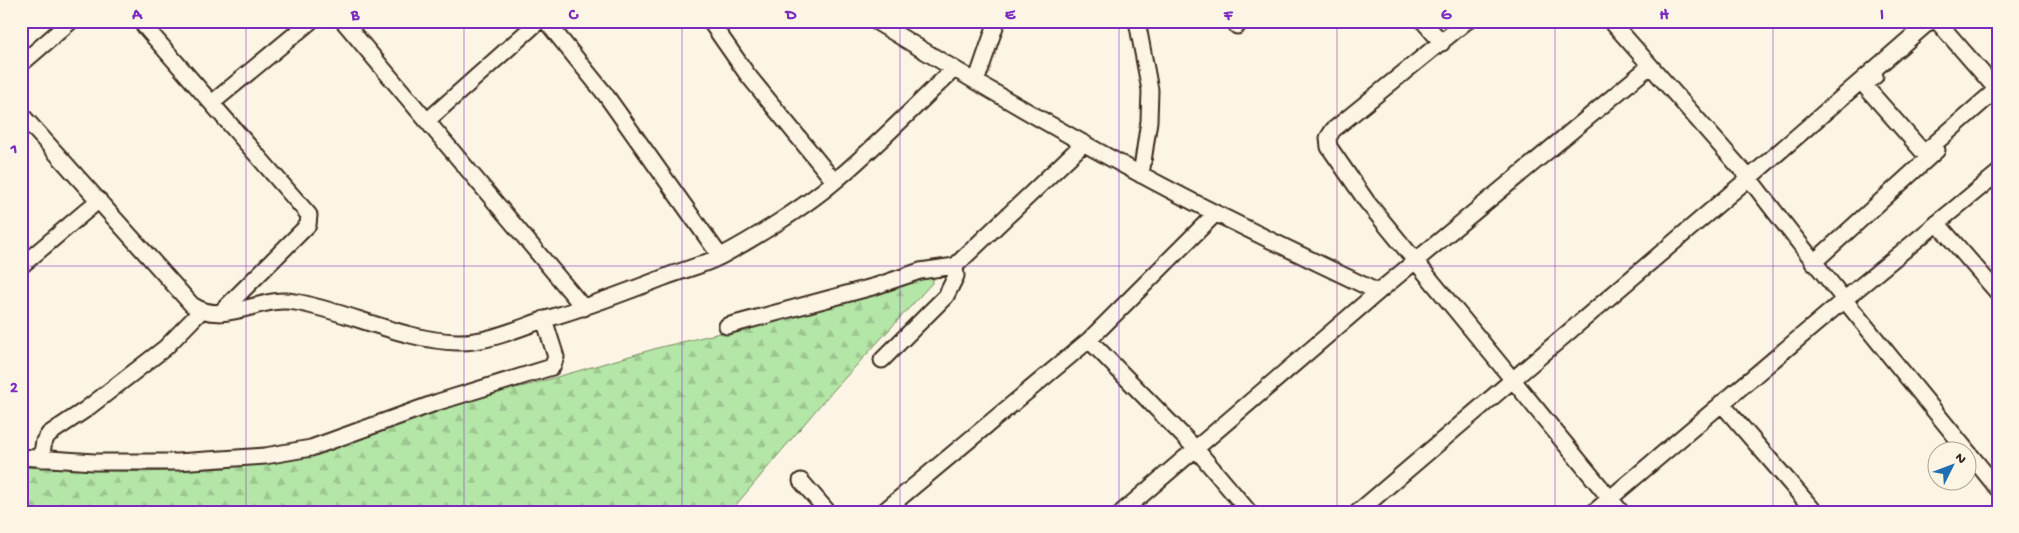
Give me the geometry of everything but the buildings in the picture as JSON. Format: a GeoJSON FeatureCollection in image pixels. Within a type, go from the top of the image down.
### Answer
{"type":"FeatureCollection","features":[{"type":"Feature","properties":{"kind":"street"},"geometry":{"type":"LineString","coordinates":[[21,64],[71,21]]}},
{"type":"Feature","properties":{"kind":"street"},"geometry":{"type":"LineString","coordinates":[[140,21],[309,215],[308,225],[220,313]]}},
{"type":"Feature","properties":{"kind":"street"},"geometry":{"type":"LineString","coordinates":[[212,103],[311,21]]}},
{"type":"Feature","properties":{"kind":"street"},"geometry":{"type":"LineString","coordinates":[[343,21],[584,308]]}},
{"type":"Feature","properties":{"kind":"street"},"geometry":{"type":"LineString","coordinates":[[428,120],[539,21]]}},
{"type":"Feature","properties":{"kind":"street"},"geometry":{"type":"LineString","coordinates":[[546,21],[605,94],[720,256]]}},
{"type":"Feature","properties":{"kind":"street"},"geometry":{"type":"LineString","coordinates":[[710,21],[747,74],[834,182]]}},
{"type":"Feature","properties":{"kind":"street"},"geometry":{"type":"LineString","coordinates":[[875,21],[976,82],[1141,175],[1215,214],[1378,292]]}},
{"type":"Feature","properties":{"kind":"street"},"geometry":{"type":"LineString","coordinates":[[976,82],[997,21]]}},
{"type":"Feature","properties":{"kind":"street"},"geometry":{"type":"LineString","coordinates":[[1137,21],[1150,90],[1150,121],[1141,175]]}},
{"type":"Feature","properties":{"kind":"street"},"geometry":{"type":"LineString","coordinates":[[1424,21],[1442,43]]}},
{"type":"Feature","properties":{"kind":"street"},"geometry":{"type":"LineString","coordinates":[[1467,21],[1333,130],[1328,138],[1333,154],[1362,194],[1620,512]]}},
{"type":"Feature","properties":{"kind":"street"},"geometry":{"type":"LineString","coordinates":[[1611,21],[1749,178],[1813,263],[1845,299],[1998,489]]}},
{"type":"Feature","properties":{"kind":"street"},"geometry":{"type":"LineString","coordinates":[[1358,512],[1930,21]]}},
{"type":"Feature","properties":{"kind":"street"},"geometry":{"type":"LineString","coordinates":[[1937,21],[1997,92],[1924,153],[1910,138],[1916,133],[1912,127],[1887,100],[1882,105],[1864,85],[1937,21]]}},
{"type":"Feature","properties":{"kind":"street"},"geometry":{"type":"LineString","coordinates":[[1122,512],[1378,292],[1650,66]]}},
{"type":"Feature","properties":{"kind":"street"},"geometry":{"type":"LineString","coordinates":[[21,114],[192,305],[201,311],[220,313],[237,311],[267,303],[292,301],[405,332],[455,342],[469,342],[507,333],[584,308],[720,256],[834,182],[954,69]]}},
{"type":"Feature","properties":{"kind":"street"},"geometry":{"type":"LineString","coordinates":[[1813,263],[1997,92]]}},
{"type":"Feature","properties":{"kind":"street"},"geometry":{"type":"LineString","coordinates":[[727,326],[876,286],[920,271],[954,266],[1084,144]]}},
{"type":"Feature","properties":{"kind":"street"},"geometry":{"type":"LineString","coordinates":[[1594,512],[1721,403],[1998,173]]}},
{"type":"Feature","properties":{"kind":"street"},"geometry":{"type":"LineString","coordinates":[[21,266],[56,234],[99,200]]}},
{"type":"Feature","properties":{"kind":"street"},"geometry":{"type":"LineString","coordinates":[[883,512],[1089,340],[1215,214]]}},
{"type":"Feature","properties":{"kind":"street"},"geometry":{"type":"LineString","coordinates":[[1937,223],[1998,293]]}},
{"type":"Feature","properties":{"kind":"street"},"geometry":{"type":"LineString","coordinates":[[882,360],[946,296],[956,276],[954,266]]}},
{"type":"Feature","properties":{"kind":"street"},"geometry":{"type":"LineString","coordinates":[[41,459],[44,441],[49,434],[79,415],[159,353],[201,311]]}},
{"type":"Feature","properties":{"kind":"street"},"geometry":{"type":"LineString","coordinates":[[21,457],[178,462],[265,456],[312,448],[438,402],[552,367],[556,358],[544,320]]}},
{"type":"Feature","properties":{"kind":"street"},"geometry":{"type":"LineString","coordinates":[[1089,340],[1196,449],[1250,512]]}},
{"type":"Feature","properties":{"kind":"street"},"geometry":{"type":"LineString","coordinates":[[1721,403],[1815,512]]}},
{"type":"Feature","properties":{"kind":"street"},"geometry":{"type":"LineString","coordinates":[[801,481],[828,512]]}},
{"type":"Feature","properties":{"kind":"green space"},"geometry":{"type":"Polygon","coordinates":[[[935,276],[932,283],[821,404],[730,512],[21,512],[21,467],[145,472],[224,468],[316,453],[480,396],[529,385],[661,347],[808,312],[935,276]]]}}]}
